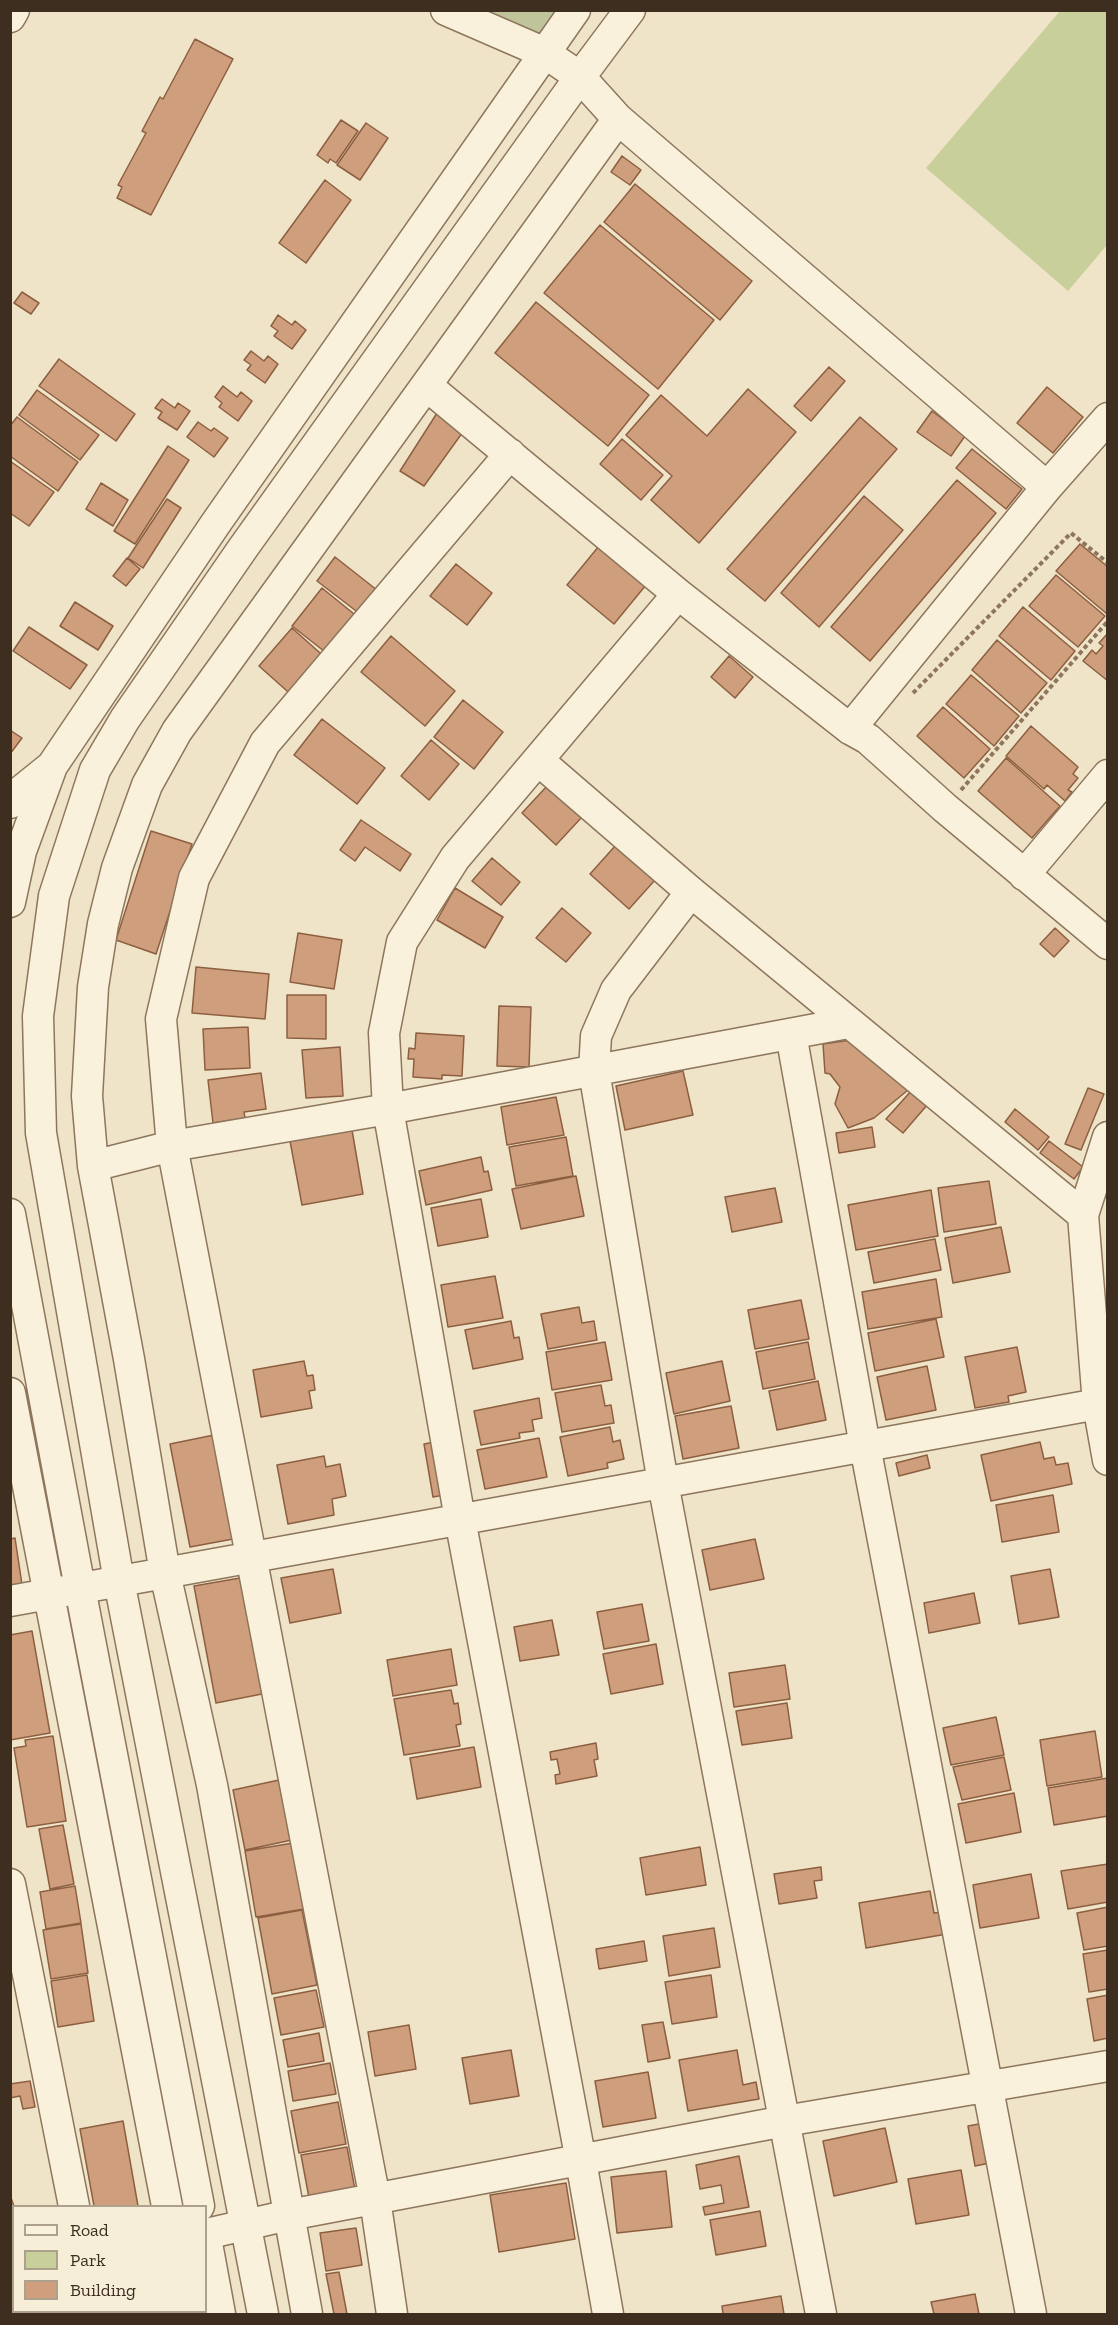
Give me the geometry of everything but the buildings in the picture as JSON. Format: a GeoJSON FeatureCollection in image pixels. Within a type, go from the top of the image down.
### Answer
{"type":"FeatureCollection","features":[{"type":"Feature","properties":{"kind":"street"},"geometry":{"type":"LineString","coordinates":[[10,17],[14,10]]}},
{"type":"Feature","properties":{"kind":"street"},"geometry":{"type":"LineString","coordinates":[[446,10],[545,53],[580,77],[618,119],[1047,487]]}},
{"type":"Feature","properties":{"kind":"street"},"geometry":{"type":"LineString","coordinates":[[10,902],[21,851],[52,766],[216,523],[575,10]]}},
{"type":"Feature","properties":{"kind":"street"},"geometry":{"type":"LineString","coordinates":[[263,2314],[119,1581],[41,1132],[38,1016],[54,896],[95,770],[124,719],[250,539],[630,10]]}},
{"type":"Feature","properties":{"kind":"street"},"geometry":{"type":"LineString","coordinates":[[307,2314],[212,1785],[165,1572],[93,1166],[87,1096],[93,987],[103,924],[117,868],[147,785],[177,731],[618,119]]}},
{"type":"Feature","properties":{"kind":"street"},"geometry":{"type":"LineString","coordinates":[[427,386],[678,594],[850,729],[868,739],[945,808],[1107,944]]}},
{"type":"Feature","properties":{"kind":"street"},"geometry":{"type":"LineString","coordinates":[[850,729],[1047,487],[1107,418]]}},
{"type":"Feature","properties":{"kind":"street"},"geometry":{"type":"LineString","coordinates":[[392,2314],[375,2199],[172,1146],[161,1019],[194,878],[266,742],[510,454]]}},
{"type":"Feature","properties":{"kind":"street"},"geometry":{"type":"LineString","coordinates":[[608,2314],[582,2161],[460,1519],[388,1109],[384,1033],[402,942],[455,858],[678,594]]}},
{"type":"Feature","properties":{"kind":"street"},"geometry":{"type":"LineString","coordinates":[[538,760],[691,892],[1083,1215]]}},
{"type":"Feature","properties":{"kind":"street"},"geometry":{"type":"LineString","coordinates":[[10,803],[16,795],[52,766]]}},
{"type":"Feature","properties":{"kind":"street"},"geometry":{"type":"LineString","coordinates":[[1024,875],[1107,776]]}},
{"type":"Feature","properties":{"kind":"street"},"geometry":{"type":"LineString","coordinates":[[691,892],[616,990],[596,1036],[594,1071],[663,1483],[821,2314]]}},
{"type":"Feature","properties":{"kind":"street"},"geometry":{"type":"LineString","coordinates":[[93,1166],[172,1146],[388,1109],[848,1023]]}},
{"type":"Feature","properties":{"kind":"street"},"geometry":{"type":"LineString","coordinates":[[791,1034],[865,1446],[1031,2314]]}},
{"type":"Feature","properties":{"kind":"street"},"geometry":{"type":"LineString","coordinates":[[1107,1137],[1083,1215],[1098,1404],[1107,1460]]}},
{"type":"Feature","properties":{"kind":"street"},"geometry":{"type":"LineString","coordinates":[[10,1214],[200,2205]]}},
{"type":"Feature","properties":{"kind":"street"},"geometry":{"type":"LineString","coordinates":[[10,1393],[167,2205]]}},
{"type":"Feature","properties":{"kind":"street"},"geometry":{"type":"LineString","coordinates":[[10,1601],[1098,1404]]}},
{"type":"Feature","properties":{"kind":"street"},"geometry":{"type":"LineString","coordinates":[[10,1884],[74,2205]]}},
{"type":"Feature","properties":{"kind":"street"},"geometry":{"type":"LineString","coordinates":[[207,2236],[289,2215],[785,2121],[1107,2066]]}},
{"type":"Feature","properties":{"kind":"street"},"geometry":{"type":"LineString","coordinates":[[207,2242],[220,2314]]}},
{"type":"Feature","properties":{"kind":"path"},"geometry":{"type":"LineString","coordinates":[[908,698],[1071,533],[1107,563]]}},
{"type":"Feature","properties":{"kind":"path"},"geometry":{"type":"LineString","coordinates":[[945,808],[1107,621]]}},
{"type":"Feature","properties":{"kind":"green space"},"geometry":{"type":"Polygon","coordinates":[[[446,11],[573,11],[545,53],[446,11]]]}},
{"type":"Feature","properties":{"kind":"green space"},"geometry":{"type":"Polygon","coordinates":[[[1060,11],[1108,11],[1107,245],[1068,291],[926,168],[1060,11]]]}}]}
